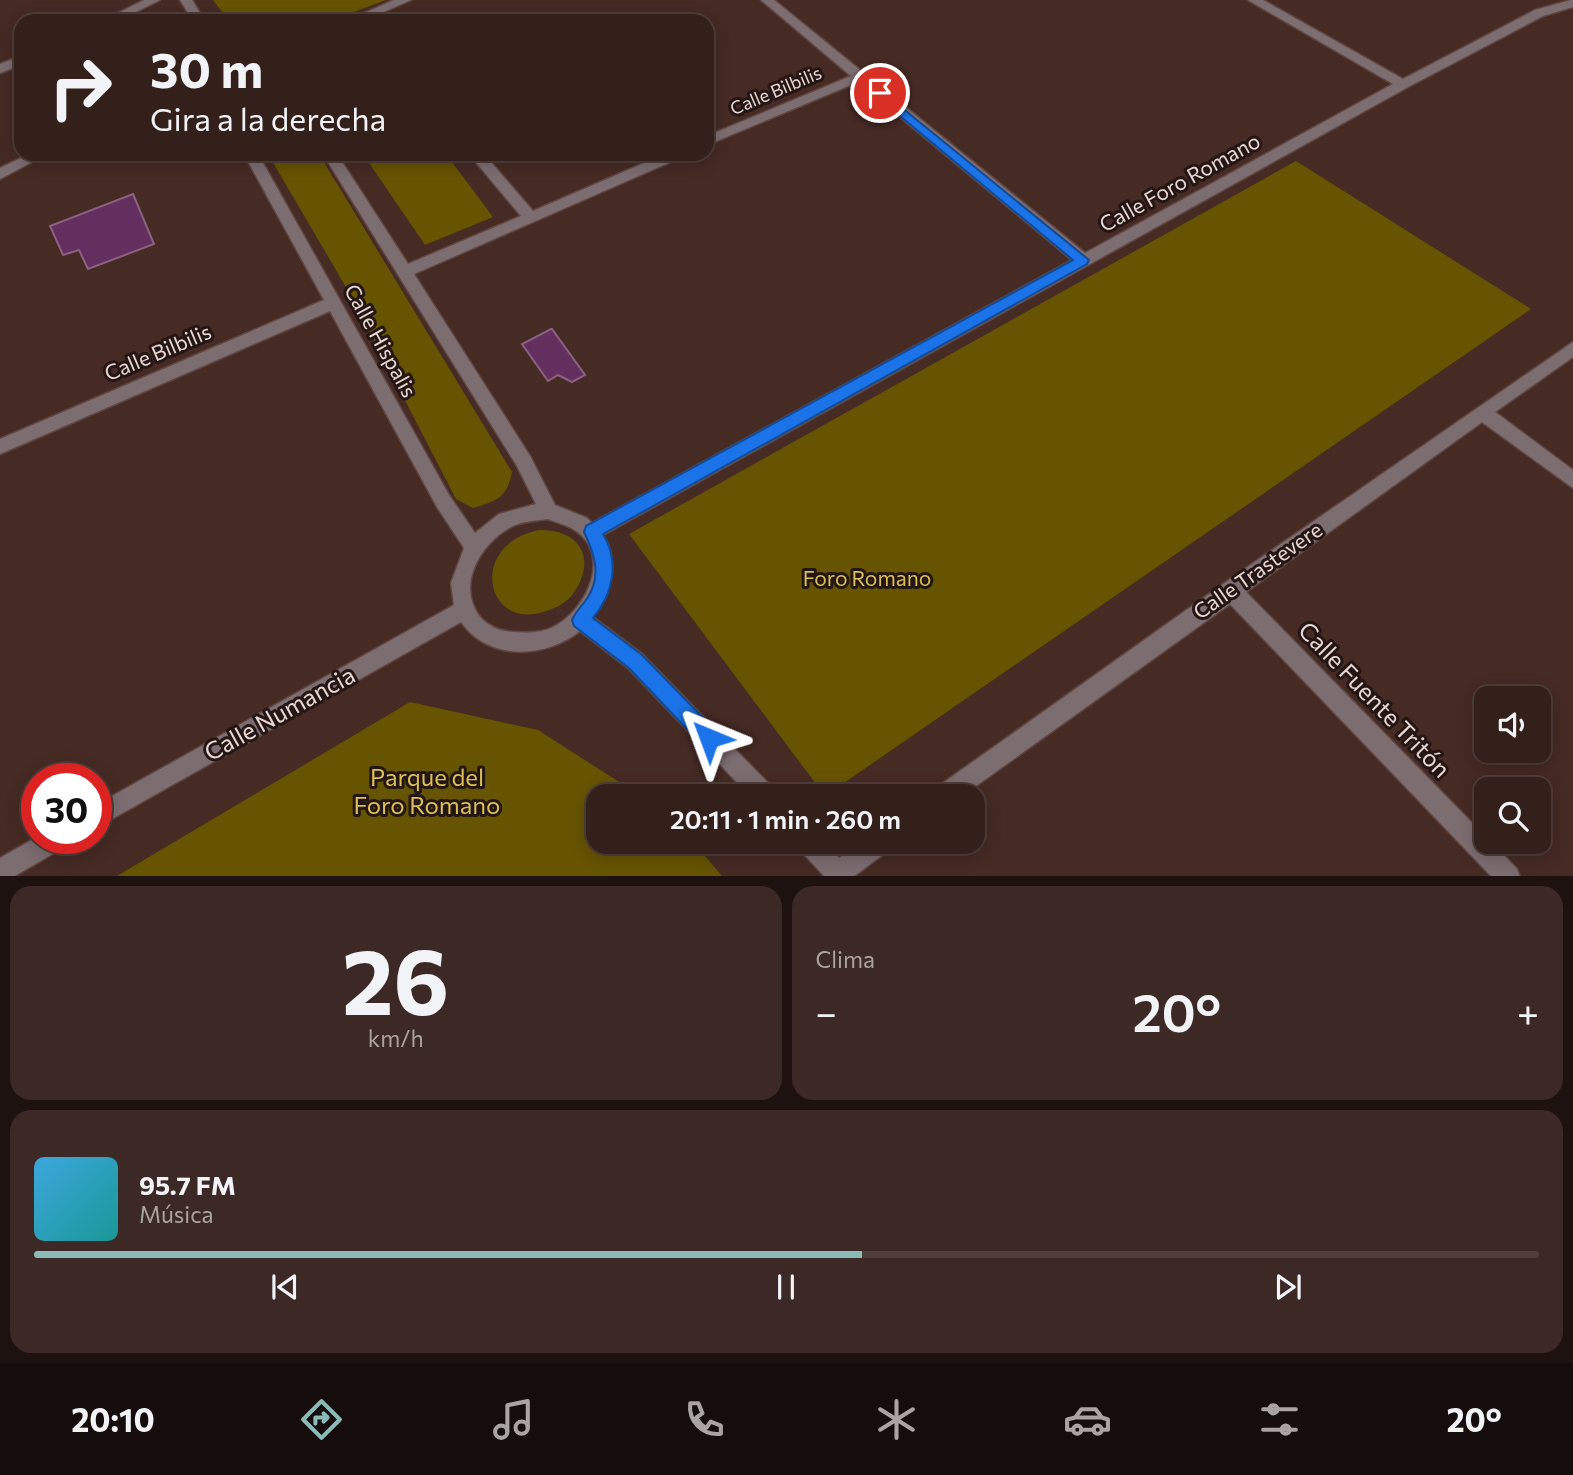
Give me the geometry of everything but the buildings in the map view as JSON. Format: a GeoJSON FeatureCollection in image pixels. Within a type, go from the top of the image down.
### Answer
{"type":"FeatureCollection","features":[{"type":"Feature","properties":{"kind":"street"},"geometry":{"type":"LineString","coordinates":[[123,14],[154,0]]}},
{"type":"Feature","properties":{"kind":"street"},"geometry":{"type":"LineString","coordinates":[[371,14],[405,0]]}},
{"type":"Feature","properties":{"kind":"street"},"geometry":{"type":"LineString","coordinates":[[767,0],[1083,260]]}},
{"type":"Feature","properties":{"kind":"street"},"geometry":{"type":"LineString","coordinates":[[1254,0],[1403,85]]}},
{"type":"Feature","properties":{"kind":"street","name":"Calle Foro Romano"},"geometry":{"type":"LineString","coordinates":[[592,532],[1403,85],[1539,13],[1573,3]]}},
{"type":"Feature","properties":{"kind":"street","name":"Calle Bilbilis"},"geometry":{"type":"LineString","coordinates":[[714,138],[859,77]]}},
{"type":"Feature","properties":{"kind":"street"},"geometry":{"type":"LineString","coordinates":[[0,174],[26,161]]}},
{"type":"Feature","properties":{"kind":"street","name":"Calle Hispalis"},"geometry":{"type":"LineString","coordinates":[[255,161],[443,501],[474,548]]}},
{"type":"Feature","properties":{"kind":"street"},"geometry":{"type":"LineString","coordinates":[[334,161],[524,461],[548,511]]}},
{"type":"Feature","properties":{"kind":"street"},"geometry":{"type":"LineString","coordinates":[[481,161],[530,216]]}},
{"type":"Feature","properties":{"kind":"street"},"geometry":{"type":"LineString","coordinates":[[404,272],[660,161]]}},
{"type":"Feature","properties":{"kind":"street","name":"Calle Bilbilis"},"geometry":{"type":"LineString","coordinates":[[0,447],[334,302]]}},
{"type":"Feature","properties":{"kind":"street","name":"Calle Trastevere"},"geometry":{"type":"LineString","coordinates":[[961,784],[1573,348]]}},
{"type":"Feature","properties":{"kind":"street"},"geometry":{"type":"LineString","coordinates":[[1482,412],[1573,480]]}},
{"type":"Feature","properties":{"kind":"street"},"geometry":{"type":"LineString","coordinates":[[548,511],[580,521],[592,532],[603,556],[603,584],[594,603],[581,620],[561,634],[538,642],[514,644],[494,638],[476,627],[464,610],[460,589],[463,568],[474,548],[488,532],[507,520],[527,513],[548,511]]}},
{"type":"Feature","properties":{"kind":"street","name":"Calle Fuente Tritón"},"geometry":{"type":"LineString","coordinates":[[1230,590],[1508,876]]}},
{"type":"Feature","properties":{"kind":"street","name":"Calle Numancia"},"geometry":{"type":"LineString","coordinates":[[112,808],[464,610]]}},
{"type":"Feature","properties":{"kind":"street"},"geometry":{"type":"LineString","coordinates":[[581,620],[635,661],[753,784]]}},
{"type":"Feature","properties":{"kind":"street"},"geometry":{"type":"LineString","coordinates":[[0,871],[30,854]]}},
{"type":"Feature","properties":{"kind":"street"},"geometry":{"type":"LineString","coordinates":[[819,854],[839,875],[866,854]]}},
{"type":"Feature","properties":{"kind":"green space"},"geometry":{"type":"Polygon","coordinates":[[[213,0],[386,0],[349,14],[224,14],[213,0]]]}},
{"type":"Feature","properties":{"kind":"green space"},"geometry":{"type":"Polygon","coordinates":[[[272,161],[323,161],[512,472],[507,488],[500,497],[473,508],[456,499],[350,294],[272,161]]]}},
{"type":"Feature","properties":{"kind":"green space"},"geometry":{"type":"Polygon","coordinates":[[[368,161],[451,161],[493,217],[425,245],[368,161]]]}},
{"type":"Feature","properties":{"kind":"green space","name":"Foro Romano"},"geometry":{"type":"Polygon","coordinates":[[[1296,161],[1531,309],[842,784],[816,784],[629,534],[1296,161]]]}},
{"type":"Feature","properties":{"kind":"green space"},"geometry":{"type":"Polygon","coordinates":[[[539,530],[553,531],[576,542],[584,559],[581,580],[570,597],[557,607],[525,614],[509,610],[498,599],[493,584],[493,568],[501,552],[516,539],[539,530]]]}},
{"type":"Feature","properties":{"kind":"green space","name":"Parque del Foro Romano"},"geometry":{"type":"Polygon","coordinates":[[[410,702],[538,730],[622,784],[586,784],[586,854],[703,854],[722,876],[117,876],[410,702]]]}},
{"type":"Feature","properties":{"kind":"shaded area"},"geometry":{"type":"Polygon","coordinates":[[[133,194],[154,244],[88,269],[79,250],[63,255],[50,226],[133,194]]]}},
{"type":"Feature","properties":{"kind":"shaded area"},"geometry":{"type":"Polygon","coordinates":[[[552,329],[585,375],[572,382],[558,375],[548,381],[522,344],[552,329]]]}},
{"type":"Feature","properties":{"kind":"route"},"geometry":{"type":"LineString","coordinates":[[709,738],[635,661],[581,620],[594,603],[603,584],[605,565],[601,547],[592,532],[1083,260],[880,93]]}}]}
